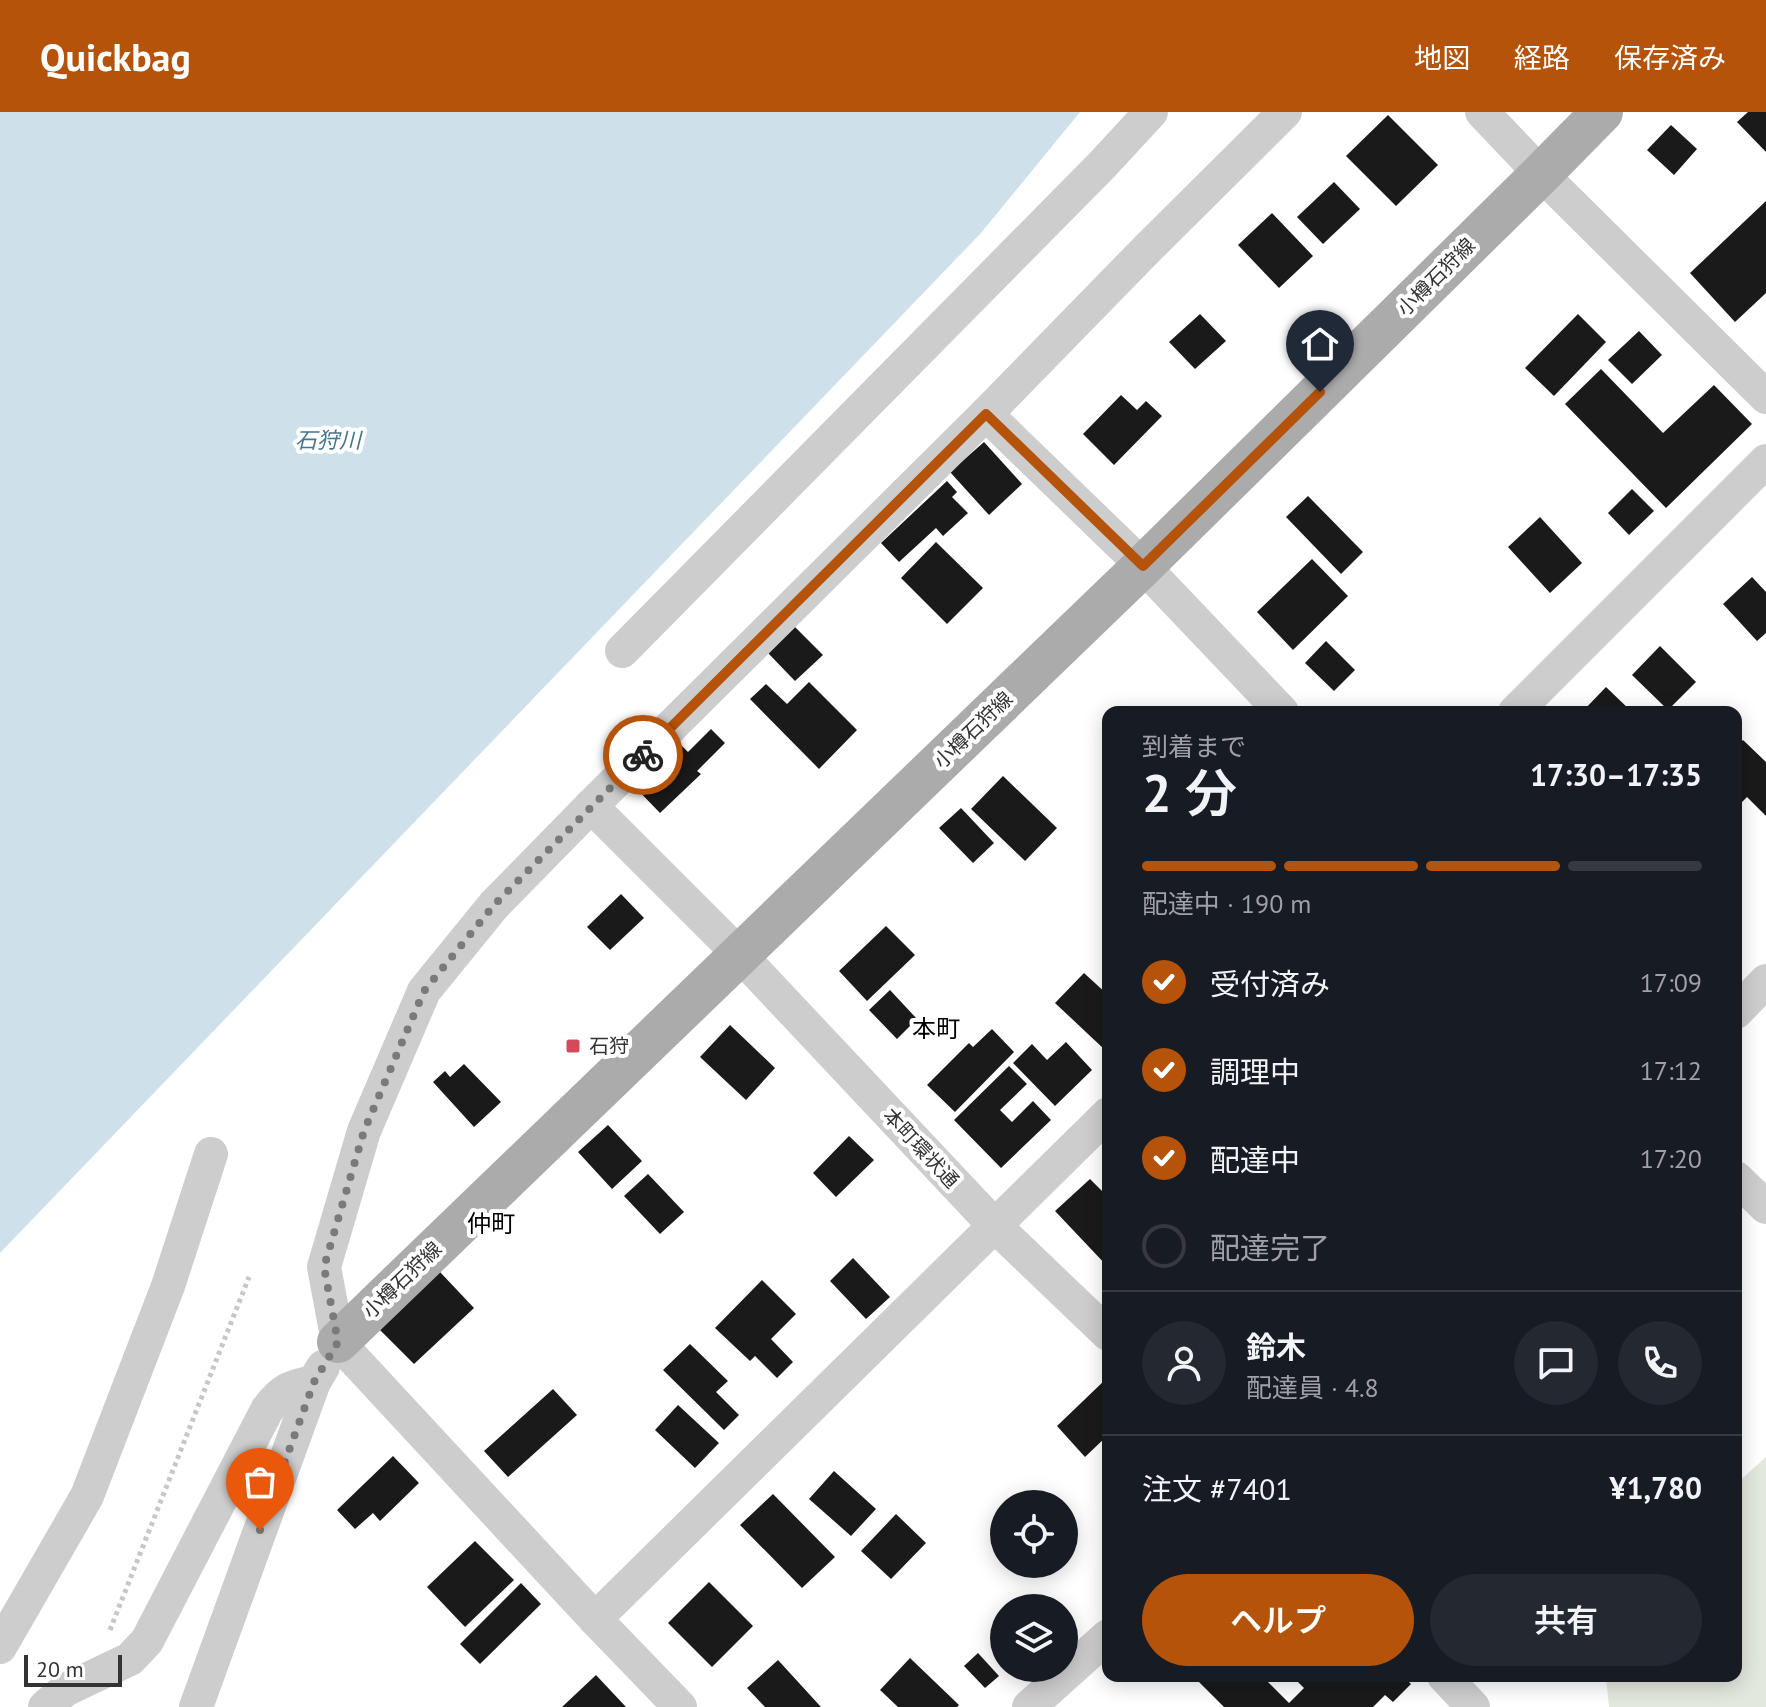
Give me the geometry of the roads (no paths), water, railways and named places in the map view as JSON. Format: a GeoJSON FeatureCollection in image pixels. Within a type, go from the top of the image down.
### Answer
{"type":"FeatureCollection","features":[{"type":"Feature","properties":{"kind":"main road","name":"小樽石狩線"},"geometry":{"type":"LineString","coordinates":[[338,1342],[1143,566],[1602,112]]}},
{"type":"Feature","properties":{"kind":"street"},"geometry":{"type":"LineString","coordinates":[[622,651],[1151,112]]}},
{"type":"Feature","properties":{"kind":"street"},"geometry":{"type":"LineString","coordinates":[[680,1707],[338,1342],[324,1267],[364,1131],[424,991],[494,905],[1285,112]]}},
{"type":"Feature","properties":{"kind":"street"},"geometry":{"type":"LineString","coordinates":[[1482,112],[1766,397]]}},
{"type":"Feature","properties":{"kind":"street"},"geometry":{"type":"LineString","coordinates":[[986,414],[1143,566],[1276,706]]}},
{"type":"Feature","properties":{"kind":"street"},"geometry":{"type":"LineString","coordinates":[[1521,706],[1766,461]]}},
{"type":"Feature","properties":{"kind":"street","name":"本町環状通"},"geometry":{"type":"LineString","coordinates":[[591,806],[740,955],[995,1226],[1102,1328]]}},
{"type":"Feature","properties":{"kind":"street"},"geometry":{"type":"LineString","coordinates":[[1742,1006],[1766,981]]}},
{"type":"Feature","properties":{"kind":"street"},"geometry":{"type":"LineString","coordinates":[[595,1619],[1102,1120]]}},
{"type":"Feature","properties":{"kind":"street"},"geometry":{"type":"LineString","coordinates":[[0,1647],[87,1496],[168,1286],[211,1154]]}},
{"type":"Feature","properties":{"kind":"street"},"geometry":{"type":"LineString","coordinates":[[1742,1184],[1766,1207]]}},
{"type":"Feature","properties":{"kind":"street"},"geometry":{"type":"LineString","coordinates":[[196,1707],[314,1382],[338,1342]]}},
{"type":"Feature","properties":{"kind":"street"},"geometry":{"type":"LineString","coordinates":[[45,1707],[65,1690],[85,1693],[130,1659],[147,1641],[267,1410],[277,1396],[288,1388],[314,1382]]}},
{"type":"Feature","properties":{"kind":"street"},"geometry":{"type":"LineString","coordinates":[[1029,1707],[1102,1641]]}},
{"type":"Feature","properties":{"kind":"street"},"geometry":{"type":"LineString","coordinates":[[1450,1682],[1473,1707]]}},
{"type":"Feature","properties":{"kind":"water","name":"石狩川"},"geometry":{"type":"Polygon","coordinates":[[[0,112],[1080,112],[981,233],[0,1253],[0,112]]]}},
{"type":"Feature","properties":{"kind":"place","name":"石狩"},"geometry":{"type":"Point","coordinates":[573,1046]}},
{"type":"Feature","properties":{"kind":"district","name":"本町"},"geometry":{"type":"Point","coordinates":[936,1028]}},
{"type":"Feature","properties":{"kind":"district","name":"仲町"},"geometry":{"type":"Point","coordinates":[491,1223]}}]}
